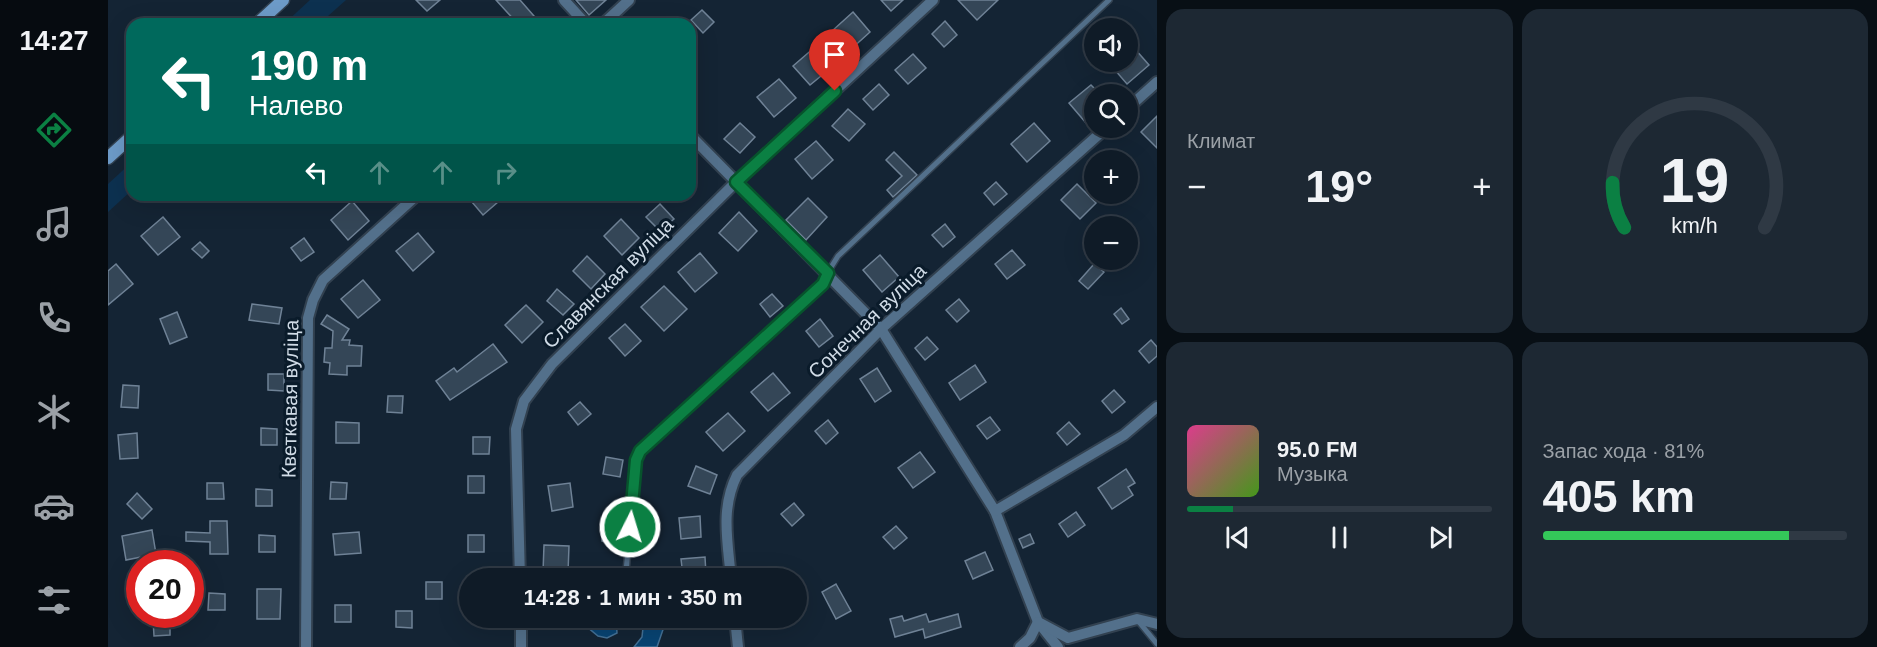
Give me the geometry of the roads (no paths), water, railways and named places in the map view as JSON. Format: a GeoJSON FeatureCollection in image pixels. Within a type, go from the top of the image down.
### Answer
{"type":"FeatureCollection","features":[{"type":"Feature","properties":{"kind":"street"},"geometry":{"type":"LineString","coordinates":[[263,18],[283,0]]}},
{"type":"Feature","properties":{"kind":"street"},"geometry":{"type":"LineString","coordinates":[[564,0],[580,18]]}},
{"type":"Feature","properties":{"kind":"street"},"geometry":{"type":"LineString","coordinates":[[610,18],[629,0]]}},
{"type":"Feature","properties":{"kind":"street","name":"Славянская вуліца"},"geometry":{"type":"LineString","coordinates":[[520,568],[516,429],[524,400],[552,364],[736,182],[933,0]]}},
{"type":"Feature","properties":{"kind":"street"},"geometry":{"type":"LineString","coordinates":[[1138,99],[1157,82]]}},
{"type":"Feature","properties":{"kind":"street","name":"Сонечная вуліца"},"geometry":{"type":"LineString","coordinates":[[730,568],[725,510],[729,491],[737,476],[881,329],[1095,138]]}},
{"type":"Feature","properties":{"kind":"street"},"geometry":{"type":"LineString","coordinates":[[696,141],[881,329],[995,511],[1038,622],[1058,647]]}},
{"type":"Feature","properties":{"kind":"street"},"geometry":{"type":"LineString","coordinates":[[108,158],[126,142]]}},
{"type":"Feature","properties":{"kind":"street","name":"Кветкавая вуліца"},"geometry":{"type":"LineString","coordinates":[[306,647],[308,318],[313,300],[323,280],[410,201]]}},
{"type":"Feature","properties":{"kind":"street"},"geometry":{"type":"LineString","coordinates":[[995,511],[1124,435],[1157,407]]}},
{"type":"Feature","properties":{"kind":"street"},"geometry":{"type":"LineString","coordinates":[[1038,622],[1068,638],[1137,619],[1157,624]]}},
{"type":"Feature","properties":{"kind":"street"},"geometry":{"type":"LineString","coordinates":[[1020,647],[1030,638],[1038,622]]}},
{"type":"Feature","properties":{"kind":"street"},"geometry":{"type":"LineString","coordinates":[[520,628],[521,647]]}},
{"type":"Feature","properties":{"kind":"street"},"geometry":{"type":"LineString","coordinates":[[736,628],[738,647]]}},
{"type":"Feature","properties":{"kind":"lane"},"geometry":{"type":"LineString","coordinates":[[626,568],[636,460],[640,451],[815,293],[838,256],[1109,0]]}},
{"type":"Feature","properties":{"kind":"lane"},"geometry":{"type":"LineString","coordinates":[[1137,619],[1157,644]]}}]}
